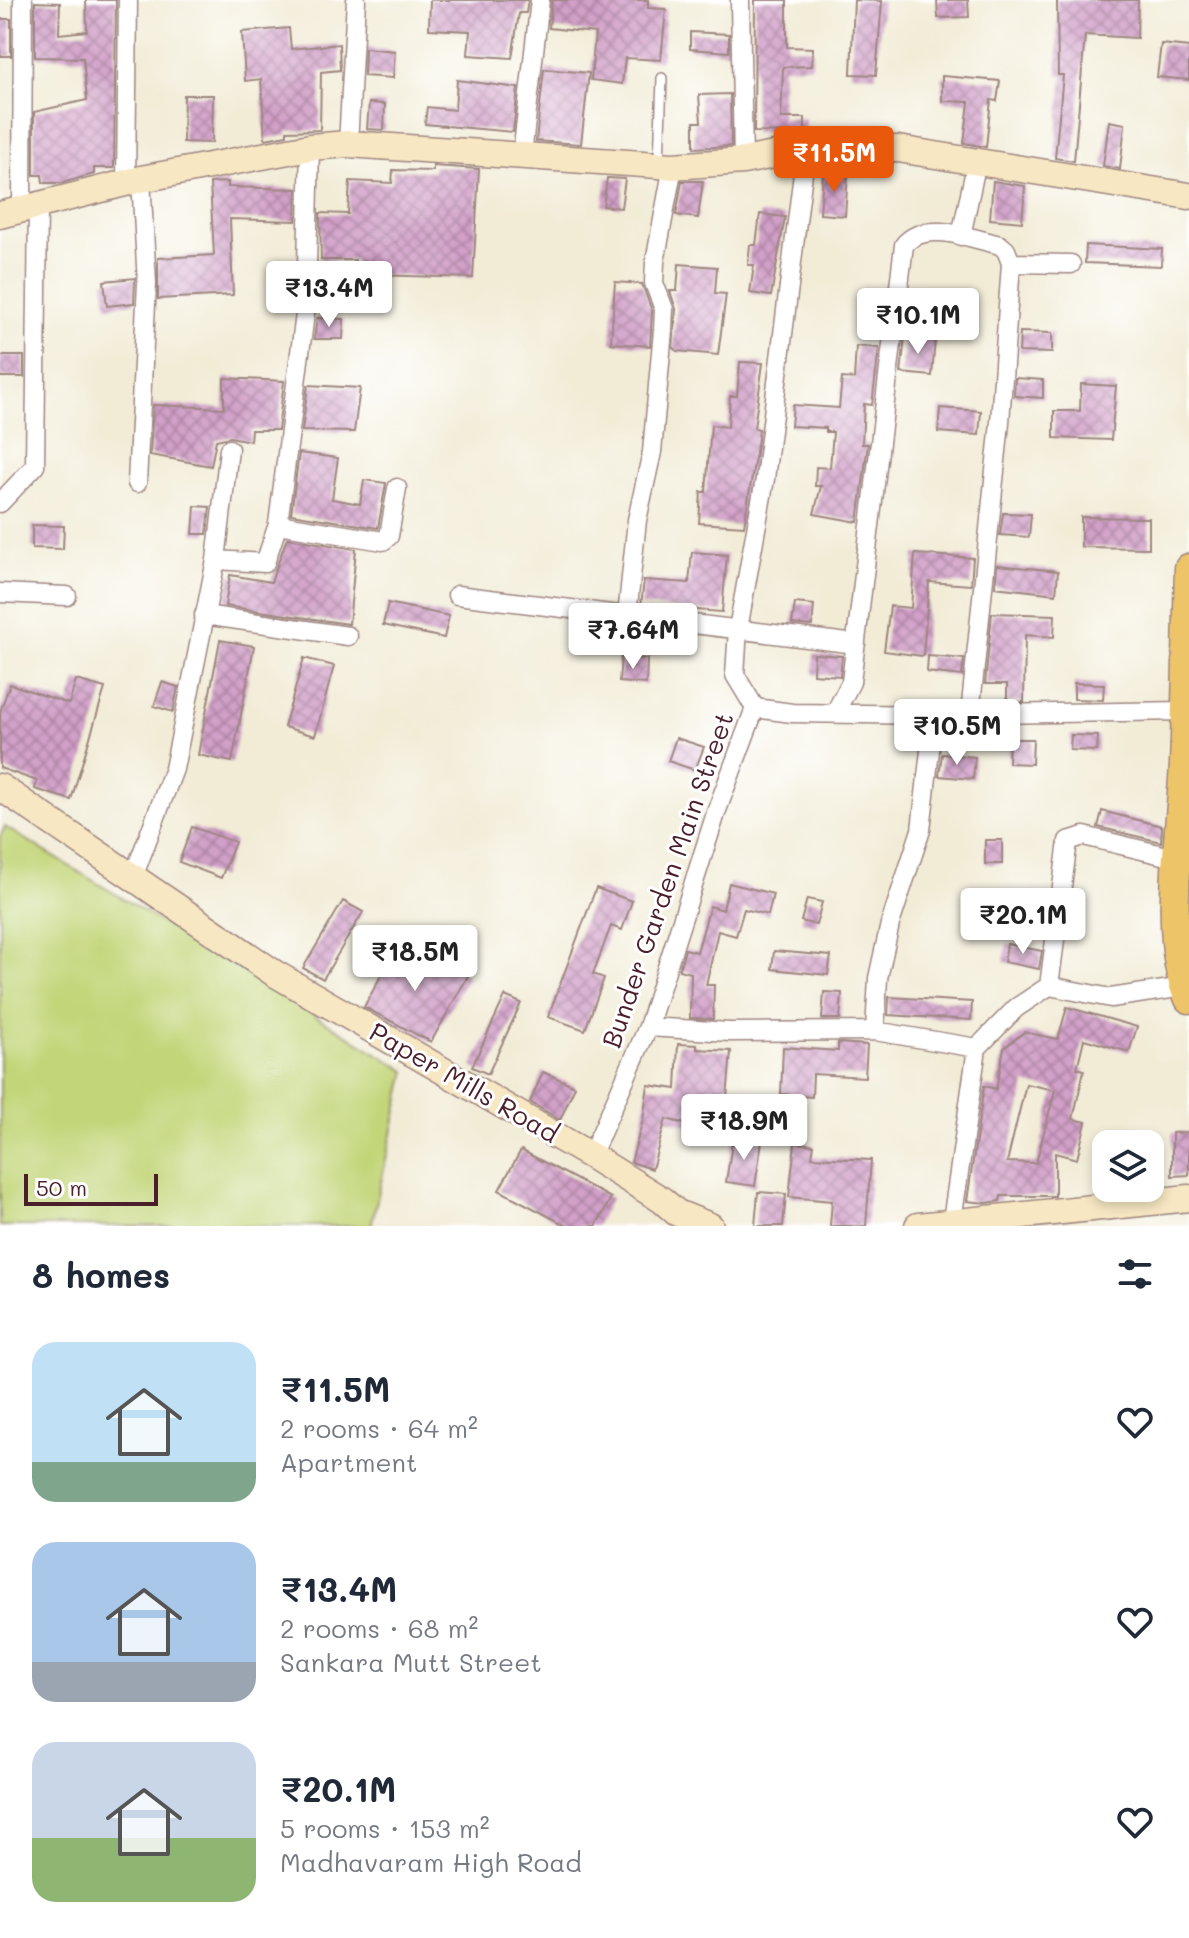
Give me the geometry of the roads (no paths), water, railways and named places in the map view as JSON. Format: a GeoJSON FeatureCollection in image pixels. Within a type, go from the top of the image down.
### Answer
{"type":"FeatureCollection","features":[{"type":"Feature","properties":{"kind":"main road"},"geometry":{"type":"LineString","coordinates":[[1185,982],[1174,919],[1187,761],[1189,568]]}},
{"type":"Feature","properties":{"kind":"street"},"geometry":{"type":"LineString","coordinates":[[0,503],[35,466],[20,210],[23,0]]}},
{"type":"Feature","properties":{"kind":"street"},"geometry":{"type":"LineString","coordinates":[[128,0],[133,181],[147,283],[137,483]]}},
{"type":"Feature","properties":{"kind":"street"},"geometry":{"type":"LineString","coordinates":[[348,144],[356,0]]}},
{"type":"Feature","properties":{"kind":"street"},"geometry":{"type":"LineString","coordinates":[[522,155],[540,0]]}},
{"type":"Feature","properties":{"kind":"street"},"geometry":{"type":"LineString","coordinates":[[740,0],[743,161]]}},
{"type":"Feature","properties":{"kind":"street"},"geometry":{"type":"LineString","coordinates":[[20,210],[133,181],[310,147],[348,144],[666,165],[743,161],[806,149],[898,149],[1189,196]]}},
{"type":"Feature","properties":{"kind":"street"},"geometry":{"type":"LineString","coordinates":[[216,560],[265,563],[278,524],[306,306],[310,147]]}},
{"type":"Feature","properties":{"kind":"street"},"geometry":{"type":"LineString","coordinates":[[755,708],[735,675],[738,629],[765,479],[806,149]]}},
{"type":"Feature","properties":{"kind":"street"},"geometry":{"type":"LineString","coordinates":[[961,236],[977,161]]}},
{"type":"Feature","properties":{"kind":"street"},"geometry":{"type":"LineString","coordinates":[[627,616],[637,520],[652,452],[663,330],[664,309],[654,283],[666,165]]}},
{"type":"Feature","properties":{"kind":"street"},"geometry":{"type":"LineString","coordinates":[[836,711],[851,682],[904,245],[908,239],[925,233],[961,236],[1000,245],[1006,250],[1011,263],[992,508],[970,715]]}},
{"type":"Feature","properties":{"kind":"street"},"geometry":{"type":"LineString","coordinates":[[1011,263],[1071,264]]}},
{"type":"Feature","properties":{"kind":"street"},"geometry":{"type":"LineString","coordinates":[[132,880],[174,769],[216,560],[229,449]]}},
{"type":"Feature","properties":{"kind":"street"},"geometry":{"type":"LineString","coordinates":[[278,524],[383,541],[389,536],[397,488]]}},
{"type":"Feature","properties":{"kind":"street"},"geometry":{"type":"LineString","coordinates":[[0,593],[67,596]]}},
{"type":"Feature","properties":{"kind":"street"},"geometry":{"type":"LineString","coordinates":[[457,595],[856,644]]}},
{"type":"Feature","properties":{"kind":"street"},"geometry":{"type":"LineString","coordinates":[[204,615],[348,636]]}},
{"type":"Feature","properties":{"kind":"street","name":"Bunder Garden Main Street"},"geometry":{"type":"LineString","coordinates":[[591,1156],[648,1027],[717,810],[755,708],[792,713],[836,711],[934,715],[1186,711]]}},
{"type":"Feature","properties":{"kind":"street"},"geometry":{"type":"LineString","coordinates":[[875,1031],[878,978],[890,924],[911,870],[924,818],[934,715]]}},
{"type":"Feature","properties":{"kind":"street","name":"Paper Mills Road"},"geometry":{"type":"LineString","coordinates":[[0,787],[132,880],[274,973],[591,1156],[662,1200],[677,1220],[710,1226]]}},
{"type":"Feature","properties":{"kind":"street"},"geometry":{"type":"LineString","coordinates":[[1049,986],[1068,841],[1084,836],[1179,859]]}},
{"type":"Feature","properties":{"kind":"street"},"geometry":{"type":"LineString","coordinates":[[952,1221],[977,1048],[1016,1008],[1049,986],[1111,998],[1185,982]]}},
{"type":"Feature","properties":{"kind":"street"},"geometry":{"type":"LineString","coordinates":[[648,1027],[730,1032],[875,1031],[977,1048]]}},
{"type":"Feature","properties":{"kind":"street"},"geometry":{"type":"LineString","coordinates":[[918,1226],[1189,1198]]}},
{"type":"Feature","properties":{"kind":"lane"},"geometry":{"type":"LineString","coordinates":[[662,78],[666,165]]}}]}
